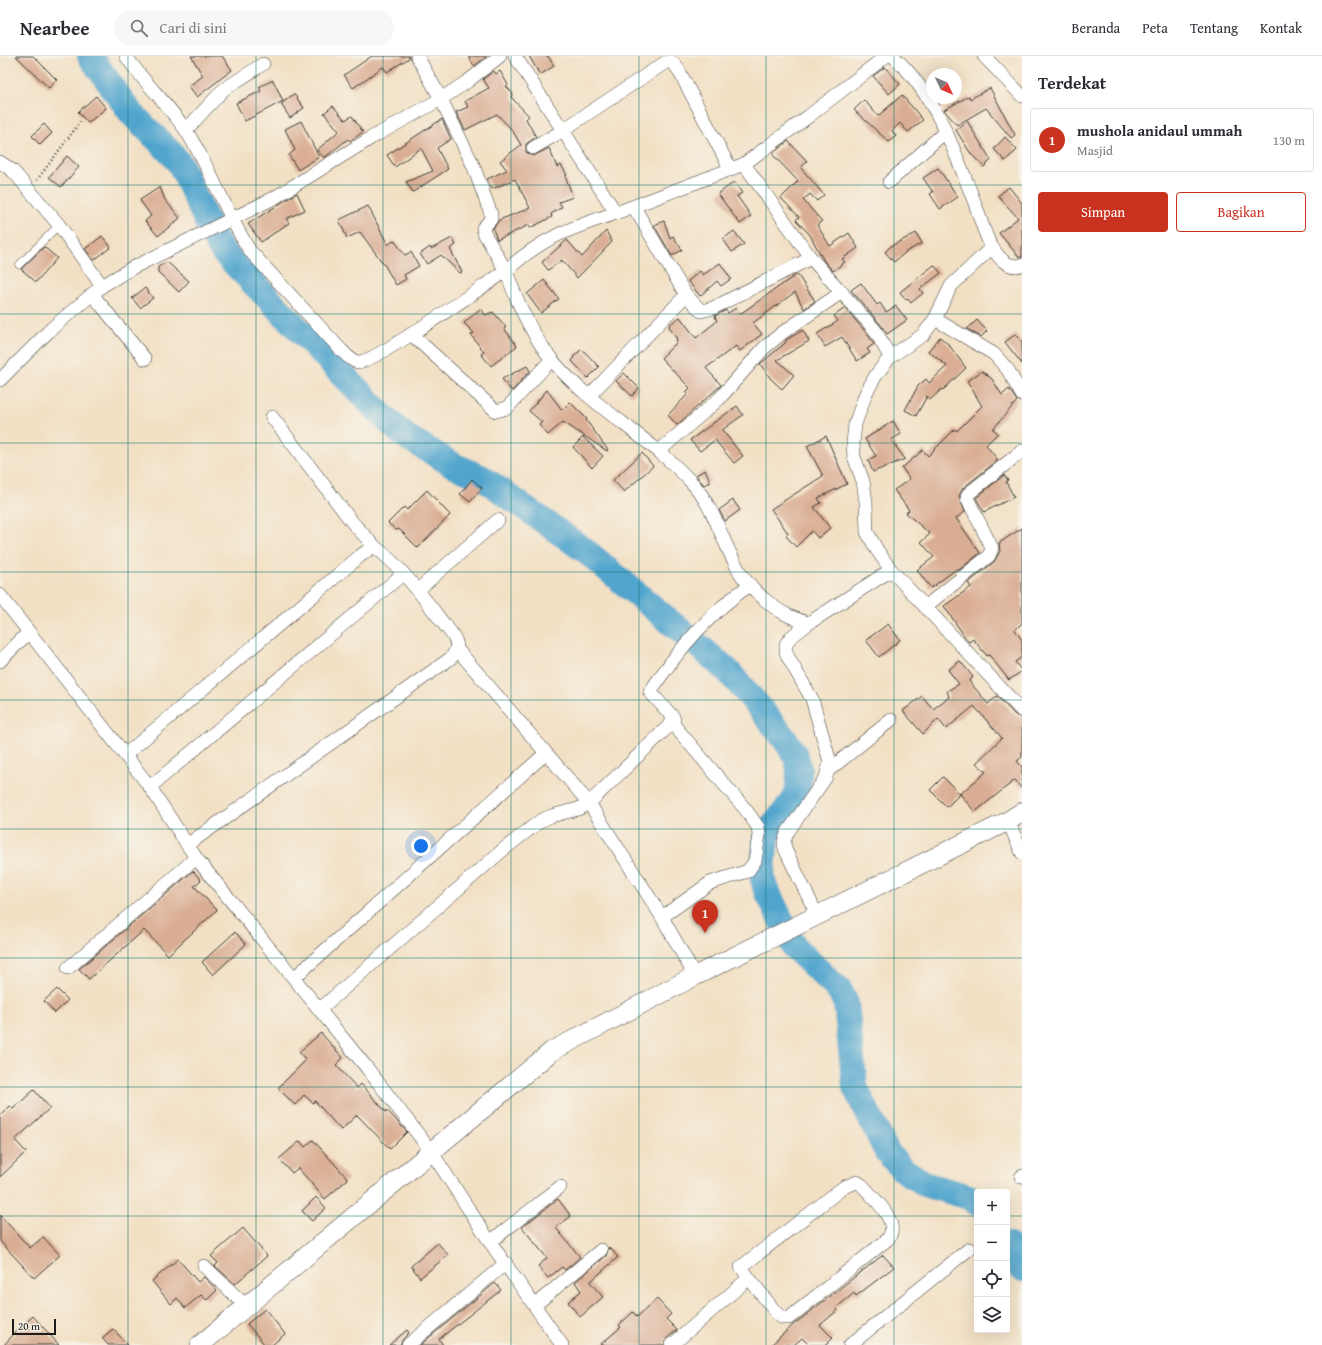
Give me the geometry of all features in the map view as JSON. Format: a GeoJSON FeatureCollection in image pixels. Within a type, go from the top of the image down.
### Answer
{"type":"FeatureCollection","features":[{"type":"Feature","properties":{"kind":"street"},"geometry":{"type":"LineString","coordinates":[[126,56],[186,130],[214,181],[228,220],[250,252],[350,359],[358,362],[368,360],[411,334],[506,271],[523,255],[538,244],[557,234],[634,207],[744,164],[886,56]]}},
{"type":"Feature","properties":{"kind":"street"},"geometry":{"type":"LineString","coordinates":[[417,56],[441,99],[473,166],[491,214],[491,219],[483,228],[484,233],[506,271],[522,310],[552,359],[590,396],[659,451],[693,484],[718,523],[735,563],[750,585],[782,613],[808,623]]}},
{"type":"Feature","properties":{"kind":"street"},"geometry":{"type":"LineString","coordinates":[[0,380],[52,328],[97,290],[132,268],[208,232],[228,220],[274,198],[371,138],[441,99],[468,81],[500,56]]}},
{"type":"Feature","properties":{"kind":"street"},"geometry":{"type":"LineString","coordinates":[[515,56],[566,128],[616,213]]}},
{"type":"Feature","properties":{"kind":"street"},"geometry":{"type":"LineString","coordinates":[[893,56],[925,93],[945,132],[992,248],[1006,264],[1012,266],[1022,265]]}},
{"type":"Feature","properties":{"kind":"street"},"geometry":{"type":"LineString","coordinates":[[984,56],[1022,96]]}},
{"type":"Feature","properties":{"kind":"street"},"geometry":{"type":"LineString","coordinates":[[533,148],[666,62],[670,61],[678,69],[731,170]]}},
{"type":"Feature","properties":{"kind":"street"},"geometry":{"type":"LineString","coordinates":[[186,130],[223,90],[263,64]]}},
{"type":"Feature","properties":{"kind":"street"},"geometry":{"type":"LineString","coordinates":[[889,182],[945,132]]}},
{"type":"Feature","properties":{"kind":"street"},"geometry":{"type":"LineString","coordinates":[[744,164],[811,258],[875,330],[890,357]]}},
{"type":"Feature","properties":{"kind":"street"},"geometry":{"type":"LineString","coordinates":[[1,165],[13,171],[59,225],[97,290],[145,360]]}},
{"type":"Feature","properties":{"kind":"street"},"geometry":{"type":"LineString","coordinates":[[634,207],[686,296],[698,309],[704,311],[713,308],[811,258]]}},
{"type":"Feature","properties":{"kind":"street"},"geometry":{"type":"LineString","coordinates":[[992,248],[952,286],[935,319],[918,340],[890,357],[876,375],[866,393],[855,424],[852,443],[854,457],[863,481],[866,502],[867,532],[877,550],[892,570],[1022,712]]}},
{"type":"Feature","properties":{"kind":"street"},"geometry":{"type":"LineString","coordinates":[[659,451],[719,399],[764,348],[842,292]]}},
{"type":"Feature","properties":{"kind":"street"},"geometry":{"type":"LineString","coordinates":[[590,396],[686,296]]}},
{"type":"Feature","properties":{"kind":"street"},"geometry":{"type":"LineString","coordinates":[[935,319],[994,354],[1008,370],[1022,395]]}},
{"type":"Feature","properties":{"kind":"street"},"geometry":{"type":"LineString","coordinates":[[411,334],[496,411],[502,411],[507,408],[552,359]]}},
{"type":"Feature","properties":{"kind":"street"},"geometry":{"type":"LineString","coordinates":[[188,845],[451,658],[456,648],[456,643],[452,634],[418,590],[352,522],[272,417]]}},
{"type":"Feature","properties":{"kind":"street"},"geometry":{"type":"LineString","coordinates":[[926,606],[990,556],[992,548],[967,498],[968,494],[1022,451]]}},
{"type":"Feature","properties":{"kind":"street"},"geometry":{"type":"LineString","coordinates":[[418,590],[498,520]]}},
{"type":"Feature","properties":{"kind":"street"},"geometry":{"type":"LineString","coordinates":[[125,755],[360,556],[374,546]]}},
{"type":"Feature","properties":{"kind":"street"},"geometry":{"type":"LineString","coordinates":[[813,917],[784,849],[784,842],[787,833],[826,777],[829,770],[828,753],[812,699],[786,652],[788,640],[808,623],[892,570]]}},
{"type":"Feature","properties":{"kind":"street"},"geometry":{"type":"LineString","coordinates":[[150,787],[403,574]]}},
{"type":"Feature","properties":{"kind":"street"},"geometry":{"type":"LineString","coordinates":[[319,1010],[504,849],[540,821],[551,816],[578,809],[589,803],[672,723],[674,720],[673,717],[651,695],[650,692],[685,645],[704,623],[723,604],[750,585]]}},
{"type":"Feature","properties":{"kind":"street"},"geometry":{"type":"LineString","coordinates":[[0,595],[150,787],[196,858],[367,1068],[431,1151],[490,1242],[562,1345]]}},
{"type":"Feature","properties":{"kind":"street"},"geometry":{"type":"LineString","coordinates":[[0,661],[29,632]]}},
{"type":"Feature","properties":{"kind":"street"},"geometry":{"type":"LineString","coordinates":[[456,648],[545,754],[589,803],[662,917],[695,976]]}},
{"type":"Feature","properties":{"kind":"street"},"geometry":{"type":"LineString","coordinates":[[829,770],[891,720]]}},
{"type":"Feature","properties":{"kind":"street"},"geometry":{"type":"LineString","coordinates":[[662,917],[710,883],[748,871],[755,861],[759,835],[758,828],[746,810],[672,723]]}},
{"type":"Feature","properties":{"kind":"street"},"geometry":{"type":"LineString","coordinates":[[294,978],[545,754]]}},
{"type":"Feature","properties":{"kind":"street"},"geometry":{"type":"LineString","coordinates":[[200,1345],[552,1051],[695,976],[1015,817],[1022,853]]}},
{"type":"Feature","properties":{"kind":"street"},"geometry":{"type":"LineString","coordinates":[[68,968],[196,858]]}},
{"type":"Feature","properties":{"kind":"street"},"geometry":{"type":"LineString","coordinates":[[857,1182],[862,1185],[891,1222],[892,1231],[888,1239],[789,1318],[783,1318],[777,1314],[749,1278],[741,1268],[844,1186],[851,1183],[857,1182]]}},
{"type":"Feature","properties":{"kind":"street"},"geometry":{"type":"LineString","coordinates":[[490,1242],[560,1187]]}},
{"type":"Feature","properties":{"kind":"street"},"geometry":{"type":"LineString","coordinates":[[850,1345],[970,1249]]}},
{"type":"Feature","properties":{"kind":"street"},"geometry":{"type":"LineString","coordinates":[[535,1305],[601,1250]]}},
{"type":"Feature","properties":{"kind":"street"},"geometry":{"type":"LineString","coordinates":[[408,1345],[506,1263]]}},
{"type":"Feature","properties":{"kind":"street"},"geometry":{"type":"LineString","coordinates":[[204,1266],[246,1306]]}},
{"type":"Feature","properties":{"kind":"street"},"geometry":{"type":"LineString","coordinates":[[672,1345],[749,1278]]}},
{"type":"Feature","properties":{"kind":"lane"},"geometry":{"type":"LineString","coordinates":[[20,265],[59,225]]}},
{"type":"Feature","properties":{"kind":"path"},"geometry":{"type":"LineString","coordinates":[[30,190],[81,121]]}},
{"type":"Feature","properties":{"kind":"building"},"geometry":{"type":"Polygon","coordinates":[[[16,56],[33,56],[57,80],[49,88],[16,56]]]}},
{"type":"Feature","properties":{"kind":"building"},"geometry":{"type":"Polygon","coordinates":[[[191,56],[222,56],[232,70],[197,97],[189,86],[203,76],[191,56]]]}},
{"type":"Feature","properties":{"kind":"building"},"geometry":{"type":"Polygon","coordinates":[[[372,56],[409,56],[409,58],[387,72],[383,67],[353,88],[344,75],[372,56]]]}},
{"type":"Feature","properties":{"kind":"building"},"geometry":{"type":"Polygon","coordinates":[[[468,56],[486,56],[486,57],[474,66],[468,56]]]}},
{"type":"Feature","properties":{"kind":"building"},"geometry":{"type":"Polygon","coordinates":[[[529,56],[548,56],[554,66],[540,75],[529,56]]]}},
{"type":"Feature","properties":{"kind":"building"},"geometry":{"type":"Polygon","coordinates":[[[885,67],[900,84],[889,94],[873,76],[885,67]]]}},
{"type":"Feature","properties":{"kind":"building"},"geometry":{"type":"Polygon","coordinates":[[[494,71],[496,74],[500,71],[508,85],[506,86],[513,94],[511,97],[529,116],[526,119],[536,137],[526,144],[526,152],[533,156],[549,148],[557,167],[561,165],[567,175],[565,176],[573,197],[559,202],[562,207],[551,214],[552,217],[530,228],[529,225],[497,240],[493,229],[499,220],[530,208],[515,179],[492,189],[487,179],[507,170],[500,161],[521,145],[512,130],[497,114],[465,130],[456,112],[468,107],[465,101],[489,88],[483,79],[494,71]]]}},
{"type":"Feature","properties":{"kind":"building"},"geometry":{"type":"Polygon","coordinates":[[[273,80],[283,101],[245,121],[236,103],[261,91],[259,87],[273,80]]]}},
{"type":"Feature","properties":{"kind":"building"},"geometry":{"type":"Polygon","coordinates":[[[990,88],[1015,135],[1011,138],[986,108],[957,125],[944,110],[955,104],[962,104],[962,100],[969,96],[970,99],[990,88]]]}},
{"type":"Feature","properties":{"kind":"building"},"geometry":{"type":"Polygon","coordinates":[[[294,94],[304,108],[290,118],[281,104],[294,94]]]}},
{"type":"Feature","properties":{"kind":"building"},"geometry":{"type":"Polygon","coordinates":[[[902,95],[923,120],[908,132],[900,123],[892,131],[896,136],[889,142],[854,110],[864,100],[878,116],[902,95]]]}},
{"type":"Feature","properties":{"kind":"building"},"geometry":{"type":"Polygon","coordinates":[[[96,96],[106,108],[88,123],[78,112],[96,96]]]}},
{"type":"Feature","properties":{"kind":"building"},"geometry":{"type":"Polygon","coordinates":[[[333,106],[345,120],[352,116],[363,132],[350,141],[348,139],[324,158],[317,150],[339,131],[324,113],[333,106]]]}},
{"type":"Feature","properties":{"kind":"building"},"geometry":{"type":"Polygon","coordinates":[[[442,119],[451,139],[437,148],[448,169],[413,192],[406,182],[433,171],[421,148],[395,167],[387,155],[442,119]]]}},
{"type":"Feature","properties":{"kind":"building"},"geometry":{"type":"Polygon","coordinates":[[[301,121],[319,157],[298,170],[289,155],[295,150],[285,129],[301,121]]]}},
{"type":"Feature","properties":{"kind":"building"},"geometry":{"type":"Polygon","coordinates":[[[967,121],[991,160],[984,167],[971,154],[956,130],[967,121]]]}},
{"type":"Feature","properties":{"kind":"building"},"geometry":{"type":"Polygon","coordinates":[[[44,124],[52,133],[40,145],[32,136],[44,124]]]}},
{"type":"Feature","properties":{"kind":"building"},"geometry":{"type":"Polygon","coordinates":[[[1005,137],[1017,150],[1005,161],[994,149],[1005,137]]]}},
{"type":"Feature","properties":{"kind":"building"},"geometry":{"type":"Polygon","coordinates":[[[788,141],[807,161],[801,168],[824,195],[817,201],[810,194],[803,200],[822,221],[817,225],[830,246],[849,233],[858,248],[842,259],[845,262],[833,271],[824,261],[810,235],[796,220],[799,217],[781,198],[798,181],[772,154],[788,141]]]}},
{"type":"Feature","properties":{"kind":"building"},"geometry":{"type":"Polygon","coordinates":[[[67,156],[79,167],[61,187],[49,177],[67,156]]]}},
{"type":"Feature","properties":{"kind":"building"},"geometry":{"type":"Polygon","coordinates":[[[938,168],[958,197],[940,209],[930,194],[933,192],[923,178],[938,168]]]}},
{"type":"Feature","properties":{"kind":"building"},"geometry":{"type":"Polygon","coordinates":[[[734,182],[742,193],[737,196],[751,216],[740,224],[718,194],[734,182]]]}},
{"type":"Feature","properties":{"kind":"building"},"geometry":{"type":"Polygon","coordinates":[[[160,187],[165,200],[180,218],[158,236],[145,221],[151,216],[140,200],[160,187]]]}},
{"type":"Feature","properties":{"kind":"building"},"geometry":{"type":"Polygon","coordinates":[[[1009,187],[1022,203],[1022,257],[1019,257],[999,233],[1018,218],[998,196],[1009,187]]]}},
{"type":"Feature","properties":{"kind":"building"},"geometry":{"type":"Polygon","coordinates":[[[297,193],[305,210],[286,219],[289,223],[261,242],[248,224],[297,193]]]}},
{"type":"Feature","properties":{"kind":"building"},"geometry":{"type":"Polygon","coordinates":[[[368,206],[388,245],[394,240],[405,255],[411,252],[419,266],[404,275],[406,279],[396,285],[385,266],[360,232],[347,238],[339,220],[368,206]]]}},
{"type":"Feature","properties":{"kind":"building"},"geometry":{"type":"Polygon","coordinates":[[[664,221],[670,238],[673,236],[682,250],[672,256],[654,225],[664,221]]]}},
{"type":"Feature","properties":{"kind":"building"},"geometry":{"type":"Polygon","coordinates":[[[606,231],[612,242],[577,278],[562,260],[548,270],[542,262],[567,240],[582,257],[606,231]]]}},
{"type":"Feature","properties":{"kind":"building"},"geometry":{"type":"Polygon","coordinates":[[[734,231],[744,244],[732,252],[723,239],[734,231]]]}},
{"type":"Feature","properties":{"kind":"building"},"geometry":{"type":"Polygon","coordinates":[[[916,233],[922,243],[906,252],[894,262],[885,252],[891,246],[916,233]]]}},
{"type":"Feature","properties":{"kind":"building"},"geometry":{"type":"Polygon","coordinates":[[[102,236],[111,247],[94,260],[85,249],[102,236]]]}},
{"type":"Feature","properties":{"kind":"building"},"geometry":{"type":"Polygon","coordinates":[[[452,238],[456,245],[450,249],[462,272],[460,273],[441,255],[427,264],[420,254],[430,247],[431,249],[452,238]]]}},
{"type":"Feature","properties":{"kind":"building"},"geometry":{"type":"Polygon","coordinates":[[[44,247],[57,258],[36,282],[21,269],[44,247]]]}},
{"type":"Feature","properties":{"kind":"building"},"geometry":{"type":"Polygon","coordinates":[[[167,262],[189,281],[179,292],[158,272],[158,267],[167,262]]]}},
{"type":"Feature","properties":{"kind":"building"},"geometry":{"type":"Polygon","coordinates":[[[720,263],[731,279],[721,286],[717,281],[700,296],[688,281],[700,271],[703,275],[720,263]]]}},
{"type":"Feature","properties":{"kind":"building"},"geometry":{"type":"Polygon","coordinates":[[[934,265],[941,273],[920,289],[923,293],[911,303],[908,299],[906,300],[900,292],[934,265]]]}},
{"type":"Feature","properties":{"kind":"building"},"geometry":{"type":"Polygon","coordinates":[[[797,274],[815,301],[804,309],[795,292],[753,323],[762,334],[740,351],[736,346],[706,368],[721,385],[677,425],[668,415],[688,394],[686,392],[690,388],[661,358],[677,342],[677,339],[669,327],[670,324],[680,317],[696,338],[717,321],[715,316],[726,310],[728,313],[736,308],[740,314],[797,274]]]}},
{"type":"Feature","properties":{"kind":"building"},"geometry":{"type":"Polygon","coordinates":[[[544,280],[559,299],[541,313],[527,294],[544,280]]]}},
{"type":"Feature","properties":{"kind":"building"},"geometry":{"type":"Polygon","coordinates":[[[861,283],[877,305],[880,303],[886,312],[896,306],[907,320],[887,334],[851,290],[861,283]]]}},
{"type":"Feature","properties":{"kind":"building"},"geometry":{"type":"Polygon","coordinates":[[[145,288],[153,298],[140,308],[132,298],[145,288]]]}},
{"type":"Feature","properties":{"kind":"building"},"geometry":{"type":"Polygon","coordinates":[[[481,308],[485,315],[493,312],[506,327],[504,328],[517,346],[491,366],[481,354],[484,352],[471,335],[474,333],[464,323],[481,308]]]}},
{"type":"Feature","properties":{"kind":"building"},"geometry":{"type":"Polygon","coordinates":[[[845,308],[874,344],[867,349],[870,353],[857,361],[842,337],[825,347],[817,334],[838,321],[834,316],[845,308]]]}},
{"type":"Feature","properties":{"kind":"building"},"geometry":{"type":"Polygon","coordinates":[[[977,320],[987,331],[981,337],[967,329],[977,320]]]}},
{"type":"Feature","properties":{"kind":"building"},"geometry":{"type":"Polygon","coordinates":[[[803,330],[809,341],[777,360],[794,375],[782,389],[771,379],[760,364],[785,343],[786,340],[803,330]]]}},
{"type":"Feature","properties":{"kind":"building"},"geometry":{"type":"Polygon","coordinates":[[[1016,334],[1022,342],[1022,364],[1005,342],[1016,334]]]}},
{"type":"Feature","properties":{"kind":"building"},"geometry":{"type":"Polygon","coordinates":[[[940,337],[949,345],[966,368],[930,400],[927,396],[916,416],[905,410],[918,386],[926,379],[929,383],[947,366],[928,351],[940,337]]]}},
{"type":"Feature","properties":{"kind":"building"},"geometry":{"type":"Polygon","coordinates":[[[582,349],[599,367],[588,378],[572,361],[574,358],[573,357],[582,349]]]}},
{"type":"Feature","properties":{"kind":"building"},"geometry":{"type":"Polygon","coordinates":[[[527,366],[530,371],[512,391],[502,379],[527,366]]]}},
{"type":"Feature","properties":{"kind":"building"},"geometry":{"type":"Polygon","coordinates":[[[982,371],[992,379],[1002,395],[1009,389],[1017,401],[993,429],[998,433],[986,445],[998,460],[963,488],[959,496],[965,512],[956,518],[980,553],[959,570],[958,568],[931,588],[917,570],[934,557],[921,542],[930,534],[906,513],[909,510],[894,490],[910,479],[902,468],[923,450],[928,456],[955,429],[957,431],[982,406],[967,381],[982,371]]]}},
{"type":"Feature","properties":{"kind":"building"},"geometry":{"type":"Polygon","coordinates":[[[624,373],[639,388],[632,396],[616,381],[624,373]]]}},
{"type":"Feature","properties":{"kind":"building"},"geometry":{"type":"Polygon","coordinates":[[[547,390],[562,410],[570,402],[587,419],[586,420],[608,450],[607,451],[563,422],[548,435],[539,425],[542,422],[529,411],[547,390]]]}},
{"type":"Feature","properties":{"kind":"building"},"geometry":{"type":"Polygon","coordinates":[[[737,406],[743,415],[722,430],[743,456],[734,463],[715,440],[700,451],[690,440],[737,406]]]}},
{"type":"Feature","properties":{"kind":"building"},"geometry":{"type":"Polygon","coordinates":[[[893,421],[901,434],[891,440],[905,459],[873,472],[868,460],[876,456],[865,439],[893,421]]]}},
{"type":"Feature","properties":{"kind":"building"},"geometry":{"type":"Polygon","coordinates":[[[826,436],[847,484],[818,498],[821,503],[814,507],[830,528],[818,538],[812,531],[796,547],[786,536],[788,533],[771,509],[823,476],[807,446],[826,436]]]}},
{"type":"Feature","properties":{"kind":"building"},"geometry":{"type":"Polygon","coordinates":[[[583,437],[603,456],[592,468],[573,447],[583,437]]]}},
{"type":"Feature","properties":{"kind":"building"},"geometry":{"type":"Polygon","coordinates":[[[642,453],[653,466],[624,492],[613,480],[642,453]]]}},
{"type":"Feature","properties":{"kind":"building"},"geometry":{"type":"Polygon","coordinates":[[[705,470],[711,482],[704,485],[696,475],[705,470]]]}},
{"type":"Feature","properties":{"kind":"building"},"geometry":{"type":"Polygon","coordinates":[[[1004,475],[1008,480],[1006,482],[1014,497],[984,512],[976,498],[1004,475]]]}},
{"type":"Feature","properties":{"kind":"building"},"geometry":{"type":"Polygon","coordinates":[[[472,479],[482,488],[470,502],[460,494],[472,479]]]}},
{"type":"Feature","properties":{"kind":"building"},"geometry":{"type":"Polygon","coordinates":[[[427,490],[450,515],[418,548],[399,529],[396,530],[388,523],[404,507],[407,510],[427,490]]]}},
{"type":"Feature","properties":{"kind":"building"},"geometry":{"type":"Polygon","coordinates":[[[733,500],[740,510],[725,521],[719,510],[733,500]]]}},
{"type":"Feature","properties":{"kind":"building"},"geometry":{"type":"Polygon","coordinates":[[[1022,528],[1022,623],[1015,630],[1022,640],[1022,657],[1015,662],[1022,671],[1009,680],[989,655],[987,656],[973,639],[969,642],[967,640],[944,606],[971,587],[968,583],[994,562],[1000,551],[999,543],[1022,528]]]}},
{"type":"Feature","properties":{"kind":"building"},"geometry":{"type":"Polygon","coordinates":[[[888,624],[900,640],[879,657],[866,640],[888,624]]]}},
{"type":"Feature","properties":{"kind":"building"},"geometry":{"type":"Polygon","coordinates":[[[960,661],[973,677],[969,681],[988,704],[997,696],[1014,714],[1022,719],[1022,757],[1017,761],[1022,767],[1022,789],[1015,780],[975,812],[960,794],[986,772],[976,763],[1002,738],[974,706],[946,729],[938,719],[923,734],[903,711],[922,696],[933,709],[949,697],[947,691],[959,684],[948,670],[960,661]]]}},
{"type":"Feature","properties":{"kind":"building"},"geometry":{"type":"Polygon","coordinates":[[[943,777],[960,794],[947,807],[930,790],[943,777]]]}},
{"type":"Feature","properties":{"kind":"building"},"geometry":{"type":"Polygon","coordinates":[[[193,871],[201,880],[194,886],[217,910],[168,955],[144,930],[89,979],[79,969],[193,871]]]}},
{"type":"Feature","properties":{"kind":"building"},"geometry":{"type":"Polygon","coordinates":[[[235,932],[246,944],[213,975],[202,962],[235,932]]]}},
{"type":"Feature","properties":{"kind":"building"},"geometry":{"type":"Polygon","coordinates":[[[57,989],[68,1000],[55,1013],[44,1001],[57,989]]]}},
{"type":"Feature","properties":{"kind":"building"},"geometry":{"type":"Polygon","coordinates":[[[321,1033],[343,1058],[336,1065],[357,1088],[361,1084],[386,1112],[387,1110],[407,1132],[390,1149],[357,1115],[341,1130],[315,1101],[313,1103],[304,1095],[295,1105],[278,1088],[306,1060],[299,1052],[321,1033]]]}},
{"type":"Feature","properties":{"kind":"building"},"geometry":{"type":"Polygon","coordinates":[[[34,1090],[50,1108],[15,1140],[26,1152],[0,1177],[0,1116],[10,1106],[13,1109],[34,1090]]]}},
{"type":"Feature","properties":{"kind":"building"},"geometry":{"type":"Polygon","coordinates":[[[313,1140],[348,1179],[325,1199],[298,1168],[292,1173],[279,1159],[300,1141],[305,1147],[313,1140]]]}},
{"type":"Feature","properties":{"kind":"building"},"geometry":{"type":"Polygon","coordinates":[[[316,1197],[326,1208],[312,1221],[302,1211],[316,1197]]]}},
{"type":"Feature","properties":{"kind":"building"},"geometry":{"type":"Polygon","coordinates":[[[558,1199],[571,1216],[556,1228],[580,1257],[565,1270],[562,1267],[548,1278],[538,1266],[547,1258],[522,1227],[558,1199]]]}},
{"type":"Feature","properties":{"kind":"building"},"geometry":{"type":"Polygon","coordinates":[[[0,1215],[30,1248],[43,1237],[60,1255],[34,1278],[0,1241],[0,1215]]]}},
{"type":"Feature","properties":{"kind":"building"},"geometry":{"type":"Polygon","coordinates":[[[243,1228],[267,1256],[235,1284],[215,1266],[218,1263],[211,1256],[243,1228]]]}},
{"type":"Feature","properties":{"kind":"building"},"geometry":{"type":"Polygon","coordinates":[[[438,1243],[448,1255],[420,1278],[411,1266],[438,1243]]]}},
{"type":"Feature","properties":{"kind":"building"},"geometry":{"type":"Polygon","coordinates":[[[609,1247],[618,1257],[590,1282],[603,1297],[580,1317],[568,1302],[581,1291],[575,1282],[606,1256],[609,1247]]]}},
{"type":"Feature","properties":{"kind":"building"},"geometry":{"type":"Polygon","coordinates":[[[883,1255],[894,1267],[856,1296],[854,1293],[836,1308],[838,1310],[820,1325],[833,1338],[826,1345],[809,1345],[802,1338],[794,1345],[771,1345],[793,1325],[883,1255]]]}},
{"type":"Feature","properties":{"kind":"building"},"geometry":{"type":"Polygon","coordinates":[[[178,1259],[198,1282],[204,1277],[217,1290],[207,1300],[201,1295],[185,1308],[177,1298],[171,1304],[152,1281],[178,1259]]]}},
{"type":"Feature","properties":{"kind":"building"},"geometry":{"type":"Polygon","coordinates":[[[495,1283],[501,1290],[439,1339],[443,1345],[420,1345],[495,1283]]]}},
{"type":"Feature","properties":{"kind":"building"},"geometry":{"type":"Polygon","coordinates":[[[657,1299],[671,1314],[666,1319],[677,1330],[666,1339],[664,1345],[600,1345],[621,1327],[619,1325],[633,1312],[637,1317],[657,1299]]]}},
{"type":"Feature","properties":{"kind":"building"},"geometry":{"type":"Polygon","coordinates":[[[265,1309],[285,1334],[272,1345],[265,1345],[247,1324],[265,1309]]]}},
{"type":"Feature","properties":{"kind":"building"},"geometry":{"type":"Polygon","coordinates":[[[33,1316],[59,1345],[4,1345],[14,1334],[33,1316]]]}},
{"type":"Feature","properties":{"kind":"building"},"geometry":{"type":"Polygon","coordinates":[[[113,1329],[128,1345],[108,1345],[102,1338],[113,1329]]]}},
{"type":"Feature","properties":{"kind":"building"},"geometry":{"type":"Polygon","coordinates":[[[407,1330],[409,1333],[400,1345],[389,1345],[407,1330]]]}},
{"type":"Feature","properties":{"kind":"waterway"},"geometry":{"type":"LineString","coordinates":[[90,56],[131,113],[180,164],[217,243],[224,253],[384,417],[405,436],[455,466],[483,478],[587,552],[726,669],[784,738],[796,756],[799,770],[798,789],[793,802],[773,825],[766,839],[762,875],[765,887],[794,947],[840,991],[846,1004],[855,1087],[887,1152],[902,1169],[927,1185],[969,1197],[974,1201]]}},
{"type":"Feature","properties":{"kind":"waterway"},"geometry":{"type":"LineString","coordinates":[[1010,1249],[1022,1269]]}},
{"type":"Feature","properties":{"kind":"place","name":"mushola anidaul ummah"},"geometry":{"type":"Point","coordinates":[705,933]}}]}
